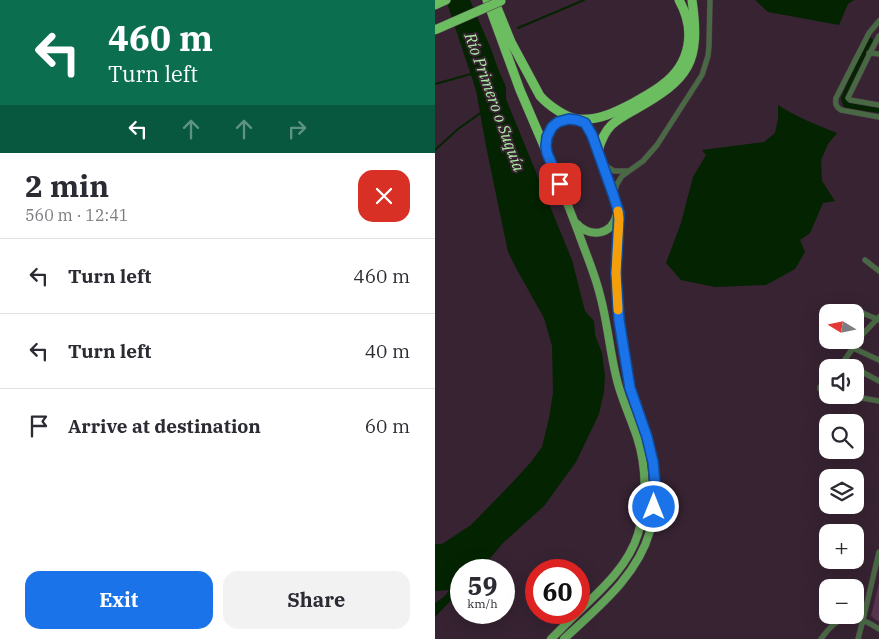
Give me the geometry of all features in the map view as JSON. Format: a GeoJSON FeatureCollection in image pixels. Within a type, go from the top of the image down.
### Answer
{"type":"FeatureCollection","features":[{"type":"Feature","properties":{"kind":"highway"},"geometry":{"type":"LineString","coordinates":[[435,5],[446,0]]}},
{"type":"Feature","properties":{"kind":"highway"},"geometry":{"type":"LineString","coordinates":[[487,0],[520,90],[547,153]]}},
{"type":"Feature","properties":{"kind":"highway"},"geometry":{"type":"LineString","coordinates":[[435,30],[499,0],[511,42],[540,96],[556,110],[577,120],[599,118],[657,89],[679,68],[686,55],[689,35],[688,19],[679,0]]}},
{"type":"Feature","properties":{"kind":"highway"},"geometry":{"type":"LineString","coordinates":[[598,151],[609,126],[664,92],[685,71],[692,57],[695,40],[692,0]]}},
{"type":"Feature","properties":{"kind":"main road"},"geometry":{"type":"LineString","coordinates":[[564,639],[609,597],[631,571],[639,558],[650,532],[655,482],[653,462],[647,437],[630,388],[619,320],[616,273],[619,219],[617,207],[590,130],[585,123],[577,120],[565,120],[558,122],[548,133],[546,142],[547,153],[597,282],[618,383],[637,438],[644,463],[645,476],[643,512],[632,548],[615,574],[590,600]]}},
{"type":"Feature","properties":{"kind":"main road"},"geometry":{"type":"LineString","coordinates":[[573,216],[577,224],[583,229],[598,233],[606,230],[614,223],[617,207]]}},
{"type":"Feature","properties":{"kind":"main road"},"geometry":{"type":"LineString","coordinates":[[551,639],[566,624]]}},
{"type":"Feature","properties":{"kind":"street"},"geometry":{"type":"LineString","coordinates":[[613,194],[619,180],[651,154],[702,75],[709,46],[710,0]]}},
{"type":"Feature","properties":{"kind":"street"},"geometry":{"type":"LineString","coordinates":[[878,24],[869,33],[835,103],[841,110],[879,117]]}},
{"type":"Feature","properties":{"kind":"street"},"geometry":{"type":"LineString","coordinates":[[879,36],[848,99],[879,105]]}},
{"type":"Feature","properties":{"kind":"street"},"geometry":{"type":"LineString","coordinates":[[869,53],[879,54]]}},
{"type":"Feature","properties":{"kind":"street"},"geometry":{"type":"LineString","coordinates":[[603,164],[614,171],[630,171]]}},
{"type":"Feature","properties":{"kind":"street"},"geometry":{"type":"LineString","coordinates":[[865,260],[879,271]]}},
{"type":"Feature","properties":{"kind":"street"},"geometry":{"type":"LineString","coordinates":[[864,313],[878,319],[864,334]]}},
{"type":"Feature","properties":{"kind":"street"},"geometry":{"type":"LineString","coordinates":[[855,349],[879,360]]}},
{"type":"Feature","properties":{"kind":"street"},"geometry":{"type":"LineString","coordinates":[[864,373],[879,381]]}},
{"type":"Feature","properties":{"kind":"street"},"geometry":{"type":"LineString","coordinates":[[864,398],[879,401]]}},
{"type":"Feature","properties":{"kind":"street"},"geometry":{"type":"LineString","coordinates":[[864,616],[879,552]]}},
{"type":"Feature","properties":{"kind":"street"},"geometry":{"type":"LineString","coordinates":[[864,621],[879,629]]}},
{"type":"Feature","properties":{"kind":"street"},"geometry":{"type":"LineString","coordinates":[[821,639],[829,627],[834,624]]}},
{"type":"Feature","properties":{"kind":"street"},"geometry":{"type":"LineString","coordinates":[[858,639],[862,624]]}},
{"type":"Feature","properties":{"kind":"shaded area"},"geometry":{"type":"Polygon","coordinates":[[[879,583],[879,622],[871,616],[879,583]]]}},
{"type":"Feature","properties":{"kind":"water","name":"Río Primero o Suquía"},"geometry":{"type":"Polygon","coordinates":[[[446,0],[470,0],[491,49],[506,87],[506,99],[572,260],[585,311],[594,321],[595,335],[602,353],[605,376],[604,392],[599,414],[576,462],[544,506],[503,543],[489,559],[450,559],[450,601],[435,617],[435,603],[445,596],[449,590],[435,591],[435,544],[442,544],[471,525],[531,462],[542,447],[553,393],[552,346],[544,318],[508,252],[476,90],[446,0]]]}},
{"type":"Feature","properties":{"kind":"water"},"geometry":{"type":"Polygon","coordinates":[[[755,0],[854,0],[848,4],[839,25],[768,12],[755,0]]]}},
{"type":"Feature","properties":{"kind":"water"},"geometry":{"type":"Polygon","coordinates":[[[778,105],[799,117],[837,133],[828,144],[821,160],[822,181],[835,201],[823,203],[810,233],[800,240],[805,252],[795,269],[766,285],[715,287],[681,280],[666,263],[681,223],[693,177],[706,155],[702,150],[764,142],[775,133],[778,105]]]}},
{"type":"Feature","properties":{"kind":"waterway"},"geometry":{"type":"LineString","coordinates":[[518,28],[584,0]]}},
{"type":"Feature","properties":{"kind":"waterway"},"geometry":{"type":"LineString","coordinates":[[870,41],[844,98],[846,105],[879,110]]}},
{"type":"Feature","properties":{"kind":"waterway","name":"Río Primero o Suquía"},"geometry":{"type":"LineString","coordinates":[[435,84],[471,74]]}},
{"type":"Feature","properties":{"kind":"waterway","name":"Río Primero o Suquía"},"geometry":{"type":"LineString","coordinates":[[435,150],[458,129],[482,112]]}},
{"type":"Feature","properties":{"kind":"slow traffic"},"geometry":{"type":"LineString","coordinates":[[618,211],[616,273],[618,310]]}},
{"type":"Feature","properties":{"kind":"route"},"geometry":{"type":"LineString","coordinates":[[560,184],[547,153],[546,142],[548,133],[558,122],[569,119],[581,121],[590,130],[619,213],[616,288],[619,320],[630,388],[647,437],[653,462],[655,482],[654,507]]}}]}
